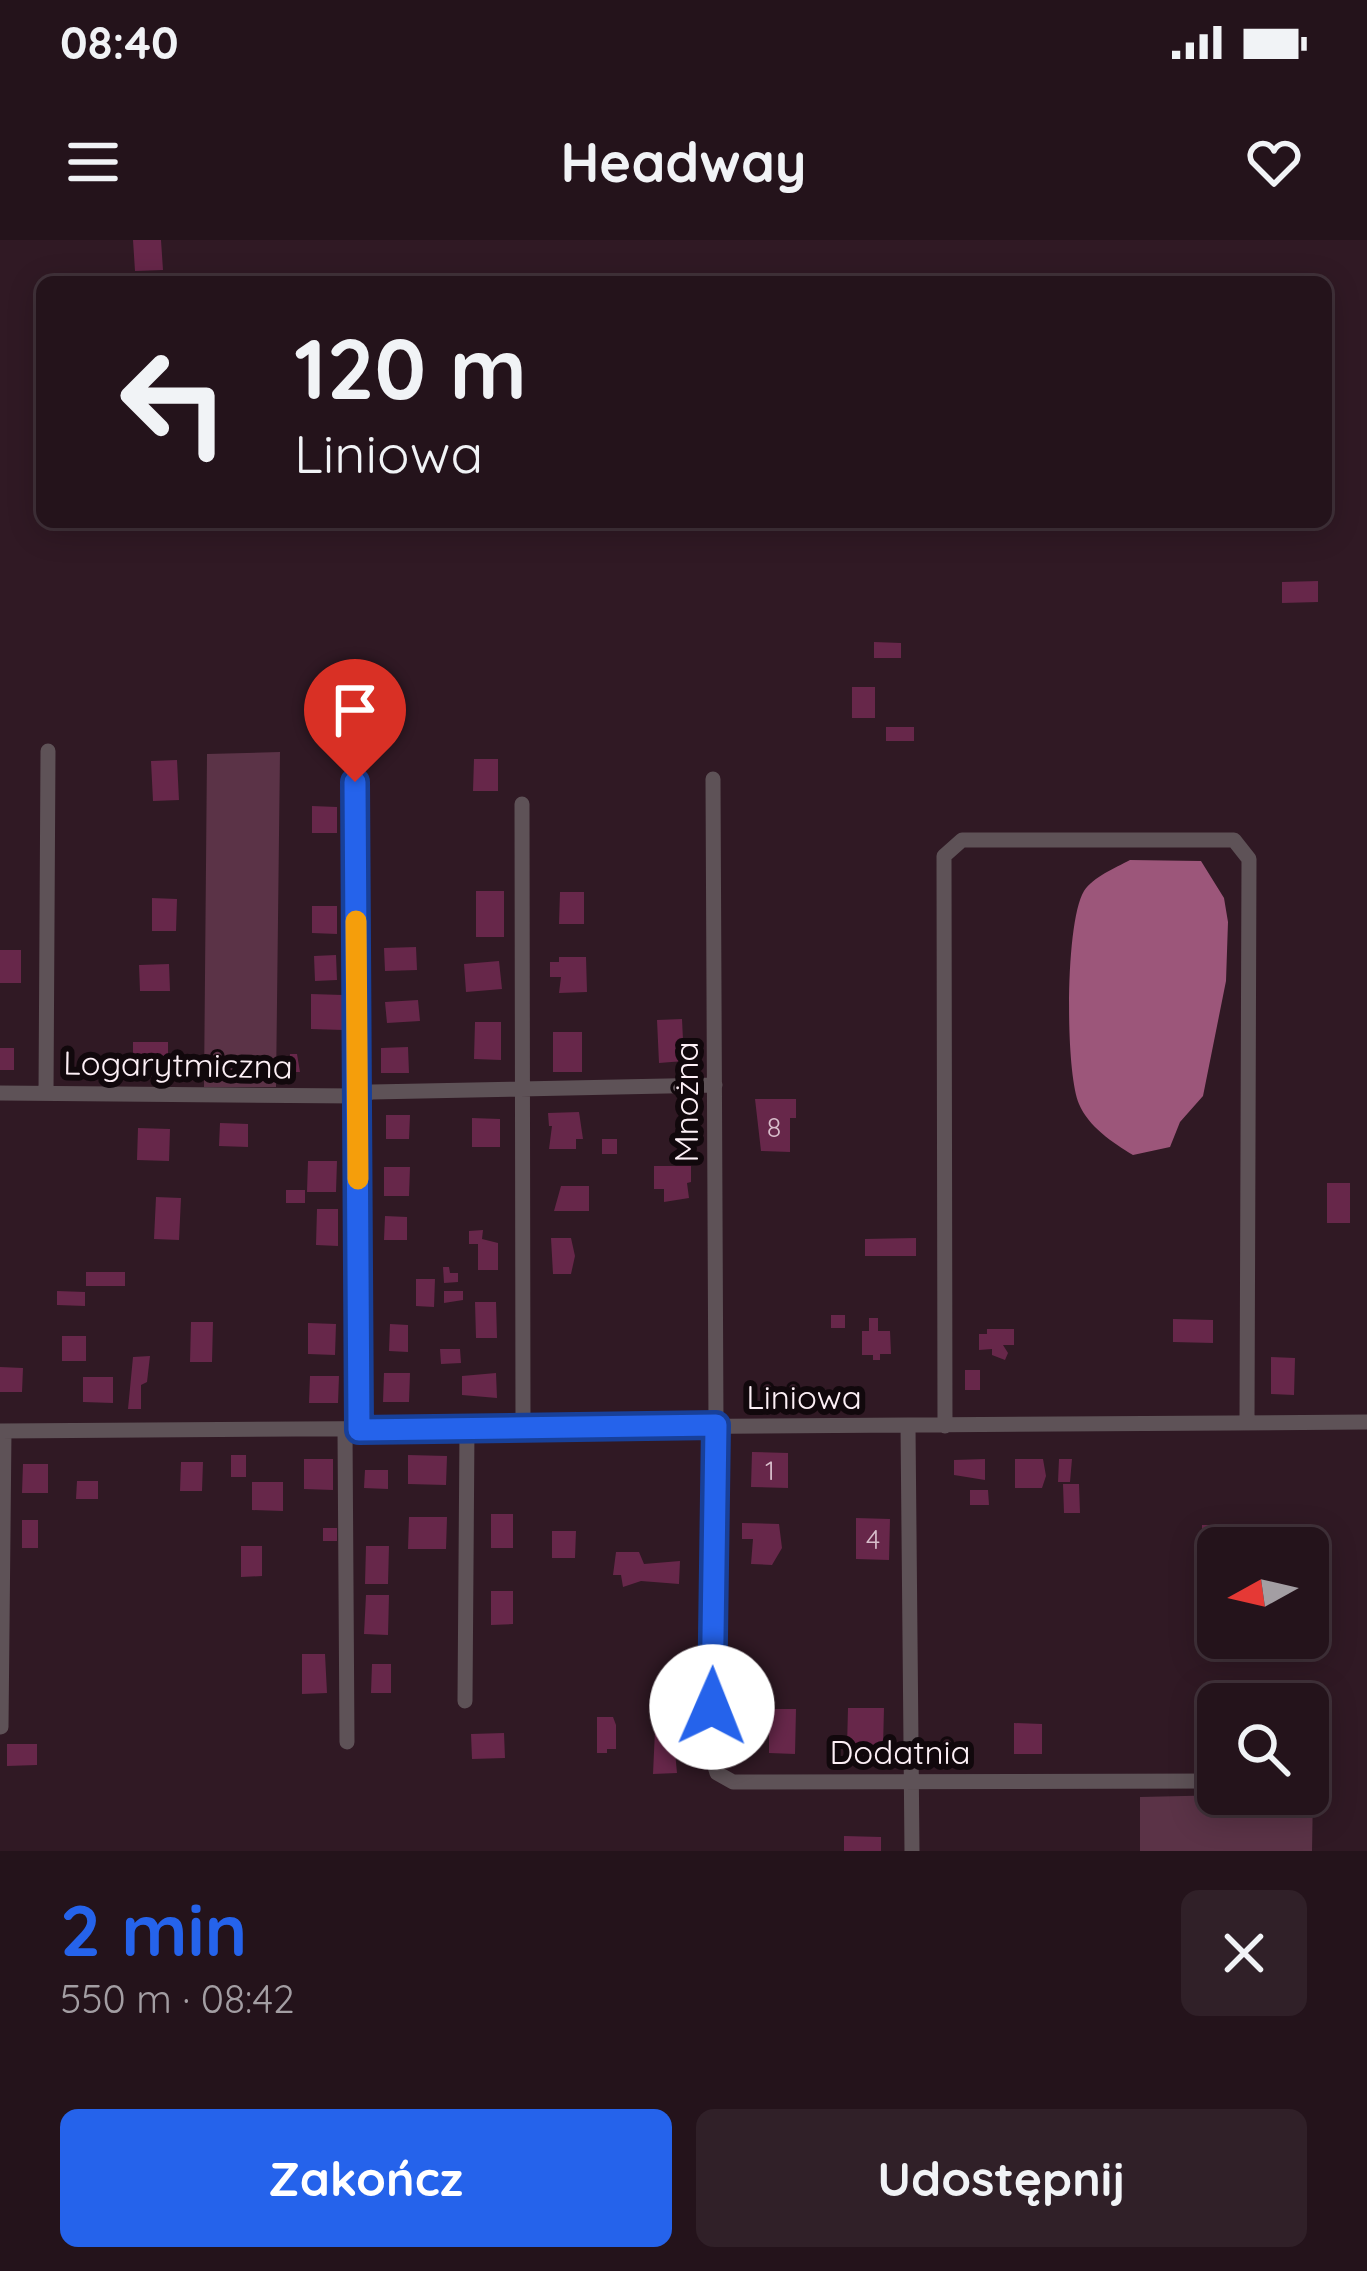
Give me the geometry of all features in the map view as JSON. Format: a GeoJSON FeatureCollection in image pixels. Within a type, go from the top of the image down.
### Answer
{"type":"FeatureCollection","features":[{"type":"Feature","properties":{"kind":"street"},"geometry":{"type":"LineString","coordinates":[[46,1093],[48,751]]}},
{"type":"Feature","properties":{"kind":"street","name":"Mnożna"},"geometry":{"type":"LineString","coordinates":[[713,779],[716,1425]]}},
{"type":"Feature","properties":{"kind":"street"},"geometry":{"type":"LineString","coordinates":[[347,1742],[358,1096],[355,782]]}},
{"type":"Feature","properties":{"kind":"street"},"geometry":{"type":"LineString","coordinates":[[522,804],[523,1428]]}},
{"type":"Feature","properties":{"kind":"street"},"geometry":{"type":"LineString","coordinates":[[945,1426],[944,856],[962,840],[1234,840],[1249,859],[1247,1423]]}},
{"type":"Feature","properties":{"kind":"street","name":"Logarytmiczna"},"geometry":{"type":"LineString","coordinates":[[0,1093],[358,1096],[715,1085]]}},
{"type":"Feature","properties":{"kind":"street","name":"Liniowa"},"geometry":{"type":"LineString","coordinates":[[2,1431],[1367,1422]]}},
{"type":"Feature","properties":{"kind":"street","name":"Dodatnia"},"geometry":{"type":"LineString","coordinates":[[716,1425],[712,1757],[717,1773],[733,1782],[1197,1781]]}},
{"type":"Feature","properties":{"kind":"street"},"geometry":{"type":"LineString","coordinates":[[908,1426],[912,1851]]}},
{"type":"Feature","properties":{"kind":"street"},"geometry":{"type":"LineString","coordinates":[[465,1701],[467,1429]]}},
{"type":"Feature","properties":{"kind":"street"},"geometry":{"type":"LineString","coordinates":[[1,1727],[2,1431]]}},
{"type":"Feature","properties":{"kind":"shaded area"},"geometry":{"type":"Polygon","coordinates":[[[280,752],[276,1087],[204,1087],[207,754],[280,752]]]}},
{"type":"Feature","properties":{"kind":"shaded area"},"geometry":{"type":"Polygon","coordinates":[[[1130,860],[1201,861],[1224,898],[1228,922],[1226,981],[1203,1096],[1180,1122],[1170,1147],[1133,1155],[1083,1112],[1074,1087],[1069,1030],[1073,933],[1084,891],[1130,860]]]}},
{"type":"Feature","properties":{"kind":"shaded area"},"geometry":{"type":"Polygon","coordinates":[[[1197,1796],[1197,1815],[1313,1815],[1312,1851],[1140,1851],[1140,1797],[1197,1796]]]}},
{"type":"Feature","properties":{"kind":"building"},"geometry":{"type":"Polygon","coordinates":[[[133,240],[161,240],[163,270],[135,271],[133,240]]]}},
{"type":"Feature","properties":{"kind":"building"},"geometry":{"type":"Polygon","coordinates":[[[1318,581],[1318,602],[1282,603],[1282,582],[1318,581]]]}},
{"type":"Feature","properties":{"kind":"building"},"geometry":{"type":"Polygon","coordinates":[[[874,642],[901,643],[901,658],[874,658],[874,642]]]}},
{"type":"Feature","properties":{"kind":"building"},"geometry":{"type":"Polygon","coordinates":[[[852,687],[875,687],[875,718],[852,718],[852,687]]]}},
{"type":"Feature","properties":{"kind":"building"},"geometry":{"type":"Polygon","coordinates":[[[886,727],[914,727],[914,741],[886,741],[886,727]]]}},
{"type":"Feature","properties":{"kind":"building"},"geometry":{"type":"Polygon","coordinates":[[[474,759],[498,759],[498,791],[473,791],[474,759]]]}},
{"type":"Feature","properties":{"kind":"building"},"geometry":{"type":"Polygon","coordinates":[[[177,760],[179,800],[153,801],[151,761],[177,760]]]}},
{"type":"Feature","properties":{"kind":"building"},"geometry":{"type":"Polygon","coordinates":[[[312,806],[337,807],[337,833],[312,833],[312,806]]]}},
{"type":"Feature","properties":{"kind":"building"},"geometry":{"type":"Polygon","coordinates":[[[476,891],[504,891],[504,937],[476,937],[476,891]]]}},
{"type":"Feature","properties":{"kind":"building"},"geometry":{"type":"Polygon","coordinates":[[[560,892],[584,892],[584,924],[559,924],[560,892]]]}},
{"type":"Feature","properties":{"kind":"building"},"geometry":{"type":"Polygon","coordinates":[[[152,898],[177,899],[176,931],[152,931],[152,898]]]}},
{"type":"Feature","properties":{"kind":"building"},"geometry":{"type":"Polygon","coordinates":[[[312,906],[337,906],[337,934],[312,933],[312,906]]]}},
{"type":"Feature","properties":{"kind":"building"},"geometry":{"type":"Polygon","coordinates":[[[416,947],[417,970],[385,971],[384,948],[416,947]]]}},
{"type":"Feature","properties":{"kind":"building"},"geometry":{"type":"Polygon","coordinates":[[[0,950],[21,950],[21,983],[0,983],[0,950]]]}},
{"type":"Feature","properties":{"kind":"building"},"geometry":{"type":"Polygon","coordinates":[[[336,955],[337,980],[315,981],[314,956],[336,955]]]}},
{"type":"Feature","properties":{"kind":"building"},"geometry":{"type":"Polygon","coordinates":[[[559,957],[586,957],[587,992],[559,993],[561,977],[550,977],[550,962],[559,962],[559,957]]]}},
{"type":"Feature","properties":{"kind":"building"},"geometry":{"type":"Polygon","coordinates":[[[499,961],[502,989],[466,992],[464,964],[499,961]]]}},
{"type":"Feature","properties":{"kind":"building"},"geometry":{"type":"Polygon","coordinates":[[[169,964],[170,991],[140,991],[139,965],[169,964]]]}},
{"type":"Feature","properties":{"kind":"building"},"geometry":{"type":"Polygon","coordinates":[[[311,994],[343,995],[343,1030],[311,1029],[311,994]]]}},
{"type":"Feature","properties":{"kind":"building"},"geometry":{"type":"Polygon","coordinates":[[[418,1000],[420,1021],[387,1023],[385,1002],[418,1000]]]}},
{"type":"Feature","properties":{"kind":"building"},"geometry":{"type":"Polygon","coordinates":[[[682,1019],[684,1061],[659,1063],[657,1020],[682,1019]]]}},
{"type":"Feature","properties":{"kind":"building"},"geometry":{"type":"Polygon","coordinates":[[[475,1022],[501,1022],[501,1060],[474,1059],[475,1022]]]}},
{"type":"Feature","properties":{"kind":"building"},"geometry":{"type":"Polygon","coordinates":[[[553,1032],[582,1032],[582,1072],[553,1072],[553,1032]]]}},
{"type":"Feature","properties":{"kind":"building"},"geometry":{"type":"Polygon","coordinates":[[[133,1042],[168,1042],[168,1066],[133,1066],[133,1042]]]}},
{"type":"Feature","properties":{"kind":"building"},"geometry":{"type":"Polygon","coordinates":[[[408,1047],[409,1073],[381,1073],[381,1048],[408,1047]]]}},
{"type":"Feature","properties":{"kind":"building"},"geometry":{"type":"Polygon","coordinates":[[[0,1048],[14,1048],[14,1070],[0,1070],[0,1048]]]}},
{"type":"Feature","properties":{"kind":"building"},"geometry":{"type":"Polygon","coordinates":[[[290,1054],[297,1054],[300,1072],[287,1072],[290,1054]]]}},
{"type":"Feature","properties":{"kind":"building"},"geometry":{"type":"Polygon","coordinates":[[[755,1099],[796,1099],[796,1118],[790,1118],[790,1152],[761,1151],[755,1099]]]}},
{"type":"Feature","properties":{"kind":"building"},"geometry":{"type":"Polygon","coordinates":[[[579,1112],[583,1139],[576,1139],[576,1149],[549,1149],[552,1126],[548,1113],[579,1112]]]}},
{"type":"Feature","properties":{"kind":"building"},"geometry":{"type":"Polygon","coordinates":[[[386,1115],[410,1115],[409,1139],[386,1139],[386,1115]]]}},
{"type":"Feature","properties":{"kind":"building"},"geometry":{"type":"Polygon","coordinates":[[[472,1118],[500,1119],[500,1147],[472,1147],[472,1118]]]}},
{"type":"Feature","properties":{"kind":"building"},"geometry":{"type":"Polygon","coordinates":[[[220,1123],[248,1124],[248,1147],[219,1146],[220,1123]]]}},
{"type":"Feature","properties":{"kind":"building"},"geometry":{"type":"Polygon","coordinates":[[[138,1128],[170,1129],[169,1161],[137,1160],[138,1128]]]}},
{"type":"Feature","properties":{"kind":"building"},"geometry":{"type":"Polygon","coordinates":[[[602,1139],[617,1139],[617,1154],[602,1154],[602,1139]]]}},
{"type":"Feature","properties":{"kind":"building"},"geometry":{"type":"Polygon","coordinates":[[[308,1161],[337,1161],[336,1192],[307,1192],[308,1161]]]}},
{"type":"Feature","properties":{"kind":"building"},"geometry":{"type":"Polygon","coordinates":[[[654,1166],[691,1166],[689,1198],[664,1202],[664,1189],[654,1189],[654,1166]]]}},
{"type":"Feature","properties":{"kind":"building"},"geometry":{"type":"Polygon","coordinates":[[[384,1167],[410,1167],[409,1196],[384,1196],[384,1167]]]}},
{"type":"Feature","properties":{"kind":"building"},"geometry":{"type":"Polygon","coordinates":[[[1327,1183],[1350,1183],[1350,1223],[1327,1223],[1327,1183]]]}},
{"type":"Feature","properties":{"kind":"building"},"geometry":{"type":"Polygon","coordinates":[[[561,1186],[589,1186],[589,1211],[554,1211],[561,1186]]]}},
{"type":"Feature","properties":{"kind":"building"},"geometry":{"type":"Polygon","coordinates":[[[286,1190],[305,1190],[305,1203],[286,1203],[286,1190]]]}},
{"type":"Feature","properties":{"kind":"building"},"geometry":{"type":"Polygon","coordinates":[[[156,1197],[181,1198],[179,1240],[154,1239],[156,1197]]]}},
{"type":"Feature","properties":{"kind":"building"},"geometry":{"type":"Polygon","coordinates":[[[317,1209],[338,1209],[338,1246],[316,1245],[317,1209]]]}},
{"type":"Feature","properties":{"kind":"building"},"geometry":{"type":"Polygon","coordinates":[[[385,1216],[407,1217],[407,1240],[384,1240],[385,1216]]]}},
{"type":"Feature","properties":{"kind":"building"},"geometry":{"type":"Polygon","coordinates":[[[483,1230],[482,1239],[498,1243],[498,1270],[478,1270],[478,1244],[469,1244],[469,1231],[483,1230]]]}},
{"type":"Feature","properties":{"kind":"building"},"geometry":{"type":"Polygon","coordinates":[[[551,1238],[571,1238],[575,1256],[571,1274],[553,1274],[551,1238]]]}},
{"type":"Feature","properties":{"kind":"building"},"geometry":{"type":"Polygon","coordinates":[[[916,1238],[916,1256],[865,1256],[865,1239],[916,1238]]]}},
{"type":"Feature","properties":{"kind":"building"},"geometry":{"type":"Polygon","coordinates":[[[443,1267],[458,1273],[458,1282],[444,1283],[443,1267]]]}},
{"type":"Feature","properties":{"kind":"building"},"geometry":{"type":"Polygon","coordinates":[[[86,1272],[125,1272],[125,1286],[86,1286],[86,1272]]]}},
{"type":"Feature","properties":{"kind":"building"},"geometry":{"type":"Polygon","coordinates":[[[416,1279],[435,1279],[434,1307],[416,1306],[416,1279]]]}},
{"type":"Feature","properties":{"kind":"building"},"geometry":{"type":"Polygon","coordinates":[[[57,1291],[85,1292],[85,1306],[57,1305],[57,1291]]]}},
{"type":"Feature","properties":{"kind":"building"},"geometry":{"type":"Polygon","coordinates":[[[444,1291],[463,1291],[463,1300],[444,1303],[444,1291]]]}},
{"type":"Feature","properties":{"kind":"building"},"geometry":{"type":"Polygon","coordinates":[[[475,1302],[496,1302],[497,1338],[476,1338],[475,1302]]]}},
{"type":"Feature","properties":{"kind":"building"},"geometry":{"type":"Polygon","coordinates":[[[831,1315],[845,1315],[845,1328],[831,1328],[831,1315]]]}},
{"type":"Feature","properties":{"kind":"building"},"geometry":{"type":"Polygon","coordinates":[[[869,1318],[878,1318],[878,1331],[890,1331],[891,1354],[880,1354],[880,1360],[862,1355],[862,1331],[869,1331],[869,1318]]]}},
{"type":"Feature","properties":{"kind":"building"},"geometry":{"type":"Polygon","coordinates":[[[1173,1319],[1213,1320],[1213,1343],[1173,1342],[1173,1319]]]}},
{"type":"Feature","properties":{"kind":"building"},"geometry":{"type":"Polygon","coordinates":[[[191,1322],[213,1322],[212,1362],[190,1362],[191,1322]]]}},
{"type":"Feature","properties":{"kind":"building"},"geometry":{"type":"Polygon","coordinates":[[[308,1323],[336,1324],[335,1355],[308,1354],[308,1323]]]}},
{"type":"Feature","properties":{"kind":"building"},"geometry":{"type":"Polygon","coordinates":[[[390,1324],[408,1325],[408,1352],[389,1351],[390,1324]]]}},
{"type":"Feature","properties":{"kind":"building"},"geometry":{"type":"Polygon","coordinates":[[[987,1329],[1014,1329],[1014,1345],[1003,1345],[1008,1353],[1005,1360],[992,1355],[992,1349],[979,1350],[979,1334],[987,1334],[987,1329]]]}},
{"type":"Feature","properties":{"kind":"building"},"geometry":{"type":"Polygon","coordinates":[[[62,1336],[86,1336],[86,1361],[62,1361],[62,1336]]]}},
{"type":"Feature","properties":{"kind":"building"},"geometry":{"type":"Polygon","coordinates":[[[440,1349],[460,1349],[461,1363],[441,1364],[440,1349]]]}},
{"type":"Feature","properties":{"kind":"building"},"geometry":{"type":"Polygon","coordinates":[[[150,1356],[147,1382],[141,1385],[141,1409],[128,1409],[133,1357],[150,1356]]]}},
{"type":"Feature","properties":{"kind":"building"},"geometry":{"type":"Polygon","coordinates":[[[1271,1357],[1295,1358],[1294,1395],[1271,1394],[1271,1357]]]}},
{"type":"Feature","properties":{"kind":"building"},"geometry":{"type":"Polygon","coordinates":[[[0,1367],[23,1368],[22,1392],[0,1392],[0,1367]]]}},
{"type":"Feature","properties":{"kind":"building"},"geometry":{"type":"Polygon","coordinates":[[[965,1370],[980,1370],[980,1390],[965,1390],[965,1370]]]}},
{"type":"Feature","properties":{"kind":"building"},"geometry":{"type":"Polygon","coordinates":[[[384,1373],[410,1373],[409,1402],[383,1402],[384,1373]]]}},
{"type":"Feature","properties":{"kind":"building"},"geometry":{"type":"Polygon","coordinates":[[[496,1373],[497,1398],[462,1395],[462,1376],[496,1373]]]}},
{"type":"Feature","properties":{"kind":"building"},"geometry":{"type":"Polygon","coordinates":[[[310,1376],[339,1376],[338,1403],[309,1403],[310,1376]]]}},
{"type":"Feature","properties":{"kind":"building"},"geometry":{"type":"Polygon","coordinates":[[[83,1377],[113,1377],[113,1403],[83,1402],[83,1377]]]}},
{"type":"Feature","properties":{"kind":"building"},"geometry":{"type":"Polygon","coordinates":[[[752,1452],[788,1453],[788,1488],[751,1487],[752,1452]]]}},
{"type":"Feature","properties":{"kind":"building"},"geometry":{"type":"Polygon","coordinates":[[[231,1455],[246,1455],[246,1477],[231,1477],[231,1455]]]}},
{"type":"Feature","properties":{"kind":"building"},"geometry":{"type":"Polygon","coordinates":[[[408,1455],[447,1456],[446,1485],[408,1484],[408,1455]]]}},
{"type":"Feature","properties":{"kind":"building"},"geometry":{"type":"Polygon","coordinates":[[[304,1459],[333,1459],[333,1490],[304,1489],[304,1459]]]}},
{"type":"Feature","properties":{"kind":"building"},"geometry":{"type":"Polygon","coordinates":[[[985,1459],[985,1480],[954,1475],[954,1460],[985,1459]]]}},
{"type":"Feature","properties":{"kind":"building"},"geometry":{"type":"Polygon","coordinates":[[[1015,1459],[1043,1459],[1042,1488],[1015,1488],[1015,1459]]]}},
{"type":"Feature","properties":{"kind":"building"},"geometry":{"type":"Polygon","coordinates":[[[1059,1459],[1072,1459],[1070,1482],[1058,1482],[1059,1459]]]}},
{"type":"Feature","properties":{"kind":"building"},"geometry":{"type":"Polygon","coordinates":[[[181,1462],[203,1462],[202,1491],[180,1491],[181,1462]]]}},
{"type":"Feature","properties":{"kind":"building"},"geometry":{"type":"Polygon","coordinates":[[[23,1464],[48,1464],[48,1493],[22,1493],[23,1464]]]}},
{"type":"Feature","properties":{"kind":"building"},"geometry":{"type":"Polygon","coordinates":[[[365,1470],[388,1470],[388,1489],[364,1488],[365,1470]]]}},
{"type":"Feature","properties":{"kind":"building"},"geometry":{"type":"Polygon","coordinates":[[[77,1481],[98,1481],[98,1499],[76,1499],[77,1481]]]}},
{"type":"Feature","properties":{"kind":"building"},"geometry":{"type":"Polygon","coordinates":[[[252,1482],[283,1482],[283,1511],[252,1510],[252,1482]]]}},
{"type":"Feature","properties":{"kind":"building"},"geometry":{"type":"Polygon","coordinates":[[[1063,1484],[1079,1484],[1080,1513],[1064,1513],[1063,1484]]]}},
{"type":"Feature","properties":{"kind":"building"},"geometry":{"type":"Polygon","coordinates":[[[970,1490],[988,1490],[989,1505],[970,1505],[970,1490]]]}},
{"type":"Feature","properties":{"kind":"building"},"geometry":{"type":"Polygon","coordinates":[[[491,1514],[513,1514],[513,1548],[491,1548],[491,1514]]]}},
{"type":"Feature","properties":{"kind":"building"},"geometry":{"type":"Polygon","coordinates":[[[409,1517],[447,1517],[446,1549],[408,1549],[409,1517]]]}},
{"type":"Feature","properties":{"kind":"building"},"geometry":{"type":"Polygon","coordinates":[[[856,1518],[890,1519],[889,1560],[856,1559],[856,1518]]]}},
{"type":"Feature","properties":{"kind":"building"},"geometry":{"type":"Polygon","coordinates":[[[22,1520],[38,1520],[38,1548],[22,1548],[22,1520]]]}},
{"type":"Feature","properties":{"kind":"building"},"geometry":{"type":"Polygon","coordinates":[[[742,1523],[779,1524],[782,1548],[772,1565],[751,1564],[753,1539],[742,1539],[742,1523]]]}},
{"type":"Feature","properties":{"kind":"building"},"geometry":{"type":"Polygon","coordinates":[[[323,1528],[337,1528],[337,1541],[323,1541],[323,1528]]]}},
{"type":"Feature","properties":{"kind":"building"},"geometry":{"type":"Polygon","coordinates":[[[552,1531],[576,1531],[575,1558],[552,1558],[552,1531]]]}},
{"type":"Feature","properties":{"kind":"building"},"geometry":{"type":"Polygon","coordinates":[[[241,1546],[262,1546],[262,1576],[241,1577],[241,1546]]]}},
{"type":"Feature","properties":{"kind":"building"},"geometry":{"type":"Polygon","coordinates":[[[366,1546],[389,1546],[388,1584],[365,1584],[366,1546]]]}},
{"type":"Feature","properties":{"kind":"building"},"geometry":{"type":"Polygon","coordinates":[[[616,1552],[639,1552],[644,1564],[680,1561],[679,1584],[641,1581],[623,1587],[621,1575],[613,1575],[616,1552]]]}},
{"type":"Feature","properties":{"kind":"building"},"geometry":{"type":"Polygon","coordinates":[[[491,1591],[513,1591],[513,1624],[491,1625],[491,1591]]]}},
{"type":"Feature","properties":{"kind":"building"},"geometry":{"type":"Polygon","coordinates":[[[366,1595],[389,1595],[388,1635],[364,1634],[366,1595]]]}},
{"type":"Feature","properties":{"kind":"building"},"geometry":{"type":"Polygon","coordinates":[[[302,1654],[325,1654],[327,1693],[302,1694],[302,1654]]]}},
{"type":"Feature","properties":{"kind":"building"},"geometry":{"type":"Polygon","coordinates":[[[372,1664],[391,1664],[391,1693],[371,1693],[372,1664]]]}},
{"type":"Feature","properties":{"kind":"building"},"geometry":{"type":"Polygon","coordinates":[[[848,1708],[884,1708],[883,1747],[847,1747],[848,1708]]]}},
{"type":"Feature","properties":{"kind":"building"},"geometry":{"type":"Polygon","coordinates":[[[769,1709],[796,1709],[795,1754],[769,1753],[769,1709]]]}},
{"type":"Feature","properties":{"kind":"building"},"geometry":{"type":"Polygon","coordinates":[[[597,1717],[613,1717],[616,1725],[616,1749],[607,1749],[607,1753],[597,1753],[597,1717]]]}},
{"type":"Feature","properties":{"kind":"building"},"geometry":{"type":"Polygon","coordinates":[[[1014,1723],[1042,1724],[1042,1754],[1014,1754],[1014,1723]]]}},
{"type":"Feature","properties":{"kind":"building"},"geometry":{"type":"Polygon","coordinates":[[[655,1730],[673,1730],[677,1773],[653,1774],[655,1730]]]}},
{"type":"Feature","properties":{"kind":"building"},"geometry":{"type":"Polygon","coordinates":[[[504,1733],[505,1758],[472,1759],[471,1734],[504,1733]]]}},
{"type":"Feature","properties":{"kind":"building"},"geometry":{"type":"Polygon","coordinates":[[[7,1744],[37,1744],[37,1765],[7,1766],[7,1744]]]}},
{"type":"Feature","properties":{"kind":"building"},"geometry":{"type":"Polygon","coordinates":[[[844,1836],[881,1837],[881,1851],[844,1851],[844,1836]]]}},
{"type":"Feature","properties":{"kind":"slow traffic"},"geometry":{"type":"LineString","coordinates":[[356,921],[358,1179]]}},
{"type":"Feature","properties":{"kind":"route"},"geometry":{"type":"LineString","coordinates":[[355,782],[359,1430],[716,1425],[712,1707]]}}]}
